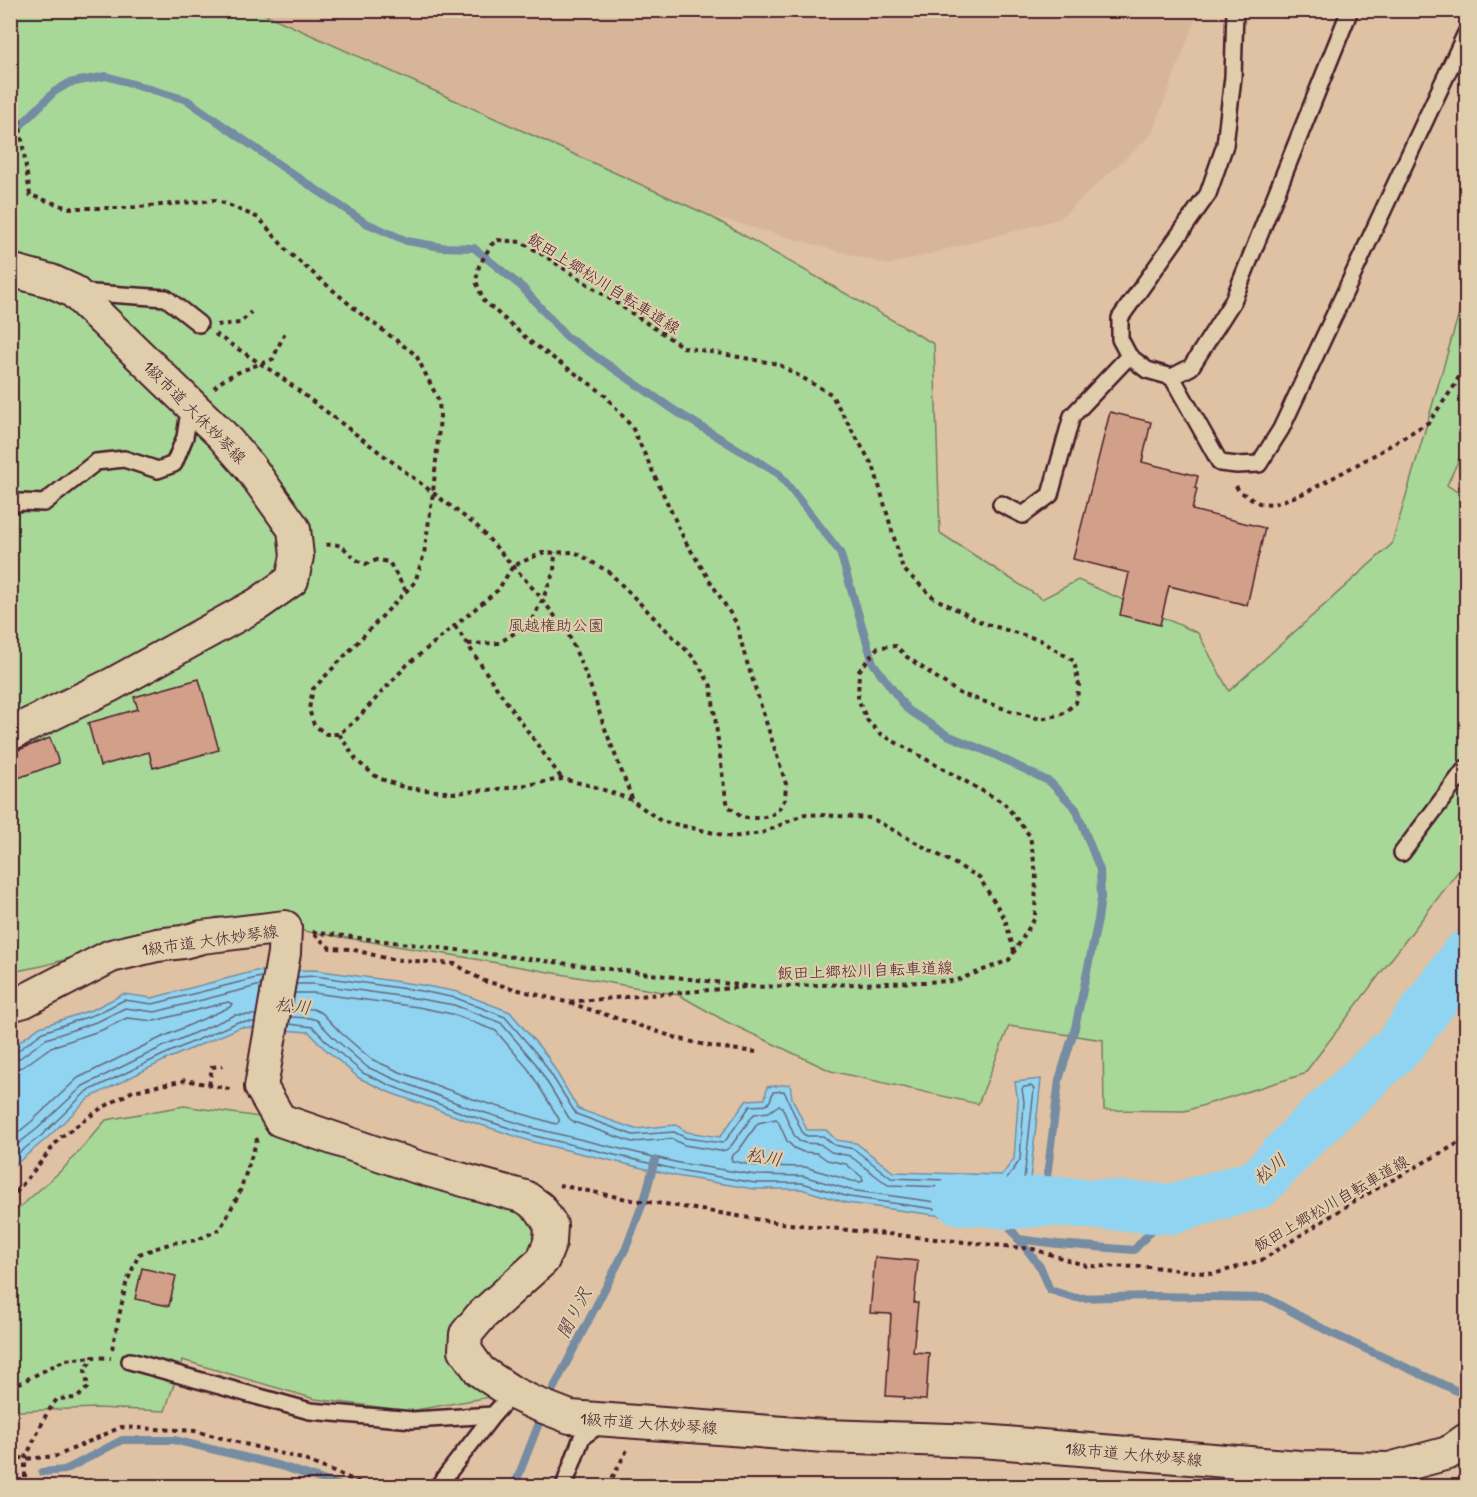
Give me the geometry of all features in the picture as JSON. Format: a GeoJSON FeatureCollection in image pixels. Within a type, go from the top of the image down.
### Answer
{"type":"FeatureCollection","features":[{"type":"Feature","properties":{"kind":"street","name":"1級市道 大休妙琴線"},"geometry":{"type":"LineString","coordinates":[[10,270],[51,281],[73,291],[193,407],[249,466],[294,529],[297,556],[292,580],[258,604],[111,685],[10,734]]}},
{"type":"Feature","properties":{"kind":"street","name":"1級市道 大休妙琴線"},"geometry":{"type":"LineString","coordinates":[[10,1005],[24,1001],[111,956],[202,937],[285,927],[284,953],[250,1094],[280,1120],[417,1167],[525,1197],[540,1208],[551,1225],[550,1242],[543,1260],[481,1316],[466,1334],[465,1350],[480,1371],[513,1404],[570,1417],[824,1436],[981,1441],[1299,1467],[1389,1469],[1448,1453],[1467,1440]]}},
{"type":"Feature","properties":{"kind":"lane"},"geometry":{"type":"LineString","coordinates":[[1235,10],[1233,77],[1225,145],[1208,194],[1120,318],[1120,339],[1129,356],[1147,370],[1172,377],[1191,367],[1233,301],[1350,10]]}},
{"type":"Feature","properties":{"kind":"lane"},"geometry":{"type":"LineString","coordinates":[[1172,377],[1220,464],[1259,464],[1281,429],[1467,33]]}},
{"type":"Feature","properties":{"kind":"lane"},"geometry":{"type":"LineString","coordinates":[[73,291],[166,298],[199,324]]}},
{"type":"Feature","properties":{"kind":"lane"},"geometry":{"type":"LineString","coordinates":[[1001,504],[1023,515],[1050,495],[1072,416],[1129,356]]}},
{"type":"Feature","properties":{"kind":"lane"},"geometry":{"type":"LineString","coordinates":[[10,505],[21,502],[44,503],[96,462],[124,459],[158,470],[174,464],[185,437],[193,407]]}},
{"type":"Feature","properties":{"kind":"lane"},"geometry":{"type":"LineString","coordinates":[[1402,853],[1467,768]]}},
{"type":"Feature","properties":{"kind":"lane"},"geometry":{"type":"LineString","coordinates":[[130,1361],[310,1411],[413,1420],[513,1404]]}},
{"type":"Feature","properties":{"kind":"lane"},"geometry":{"type":"LineString","coordinates":[[438,1486],[513,1404]]}},
{"type":"Feature","properties":{"kind":"lane"},"geometry":{"type":"LineString","coordinates":[[564,1486],[582,1437],[607,1419]]}},
{"type":"Feature","properties":{"kind":"path"},"geometry":{"type":"LineString","coordinates":[[10,26],[14,20],[12,10]]}},
{"type":"Feature","properties":{"kind":"path"},"geometry":{"type":"LineString","coordinates":[[10,57],[30,195],[68,208],[127,208],[216,200],[259,218],[288,252],[362,314],[417,355],[439,401],[440,417],[433,493],[424,554],[415,582],[313,689],[309,709],[314,724],[326,734],[339,734],[356,720],[407,664],[498,590],[513,566]]}},
{"type":"Feature","properties":{"kind":"path","name":"飯田上郷松川自転車道線"},"geometry":{"type":"LineString","coordinates":[[305,930],[755,987],[955,981],[1009,960],[1035,918],[1036,874],[1030,836],[1004,803],[879,733],[867,720],[858,699],[859,671],[878,647],[896,646],[906,657],[960,693],[1041,719],[1062,714],[1076,703],[1079,686],[1074,661],[1040,640],[982,623],[934,598],[903,570],[874,468],[831,394],[778,364],[683,347],[521,242],[498,240],[491,245],[479,266],[476,281],[483,300],[532,343],[603,393],[632,427],[685,541],[737,624],[786,784],[785,799],[778,810],[772,815],[761,818],[748,818],[740,816],[728,806],[711,686],[695,659],[609,572],[575,552],[542,553],[513,566]]}},
{"type":"Feature","properties":{"kind":"path"},"geometry":{"type":"LineString","coordinates":[[199,324],[221,326],[240,323],[252,312]]}},
{"type":"Feature","properties":{"kind":"path"},"geometry":{"type":"LineString","coordinates":[[199,324],[278,375],[433,493],[477,528],[513,566],[568,633],[589,682],[633,801]]}},
{"type":"Feature","properties":{"kind":"path"},"geometry":{"type":"LineString","coordinates":[[193,407],[220,382],[273,359],[285,332]]}},
{"type":"Feature","properties":{"kind":"path"},"geometry":{"type":"LineString","coordinates":[[1220,464],[1239,491],[1259,503],[1274,504],[1306,492],[1429,422],[1455,385],[1467,361]]}},
{"type":"Feature","properties":{"kind":"path"},"geometry":{"type":"LineString","coordinates":[[297,556],[329,544],[345,548],[357,560],[366,564],[377,560],[389,562],[406,591]]}},
{"type":"Feature","properties":{"kind":"path"},"geometry":{"type":"LineString","coordinates":[[467,644],[499,644],[530,623],[554,571],[555,552]]}},
{"type":"Feature","properties":{"kind":"path"},"geometry":{"type":"LineString","coordinates":[[455,626],[562,779]]}},
{"type":"Feature","properties":{"kind":"path"},"geometry":{"type":"LineString","coordinates":[[339,734],[357,761],[378,778],[406,788],[455,793],[508,788],[562,779],[593,786],[633,801],[661,821],[732,837],[762,833],[805,814],[871,818],[979,877],[1005,919],[1014,952]]}},
{"type":"Feature","properties":{"kind":"path"},"geometry":{"type":"LineString","coordinates":[[311,932],[330,948],[351,950],[389,959],[455,964],[484,981],[566,1002],[680,1039],[714,1047],[756,1052]]}},
{"type":"Feature","properties":{"kind":"path"},"geometry":{"type":"LineString","coordinates":[[566,1002],[755,987]]}},
{"type":"Feature","properties":{"kind":"path"},"geometry":{"type":"LineString","coordinates":[[209,1085],[212,1067],[223,1066]]}},
{"type":"Feature","properties":{"kind":"path"},"geometry":{"type":"LineString","coordinates":[[10,1200],[62,1137],[100,1109],[133,1091],[186,1080],[250,1094]]}},
{"type":"Feature","properties":{"kind":"path"},"geometry":{"type":"LineString","coordinates":[[111,1358],[126,1284],[140,1254],[172,1243],[197,1240],[220,1229],[239,1194],[257,1140],[252,1130]]}},
{"type":"Feature","properties":{"kind":"path","name":"飯田上郷松川自転車道線"},"geometry":{"type":"LineString","coordinates":[[632,1200],[780,1223],[1032,1249],[1087,1266],[1152,1267],[1213,1274],[1262,1260],[1351,1203],[1467,1139]]}},
{"type":"Feature","properties":{"kind":"path"},"geometry":{"type":"LineString","coordinates":[[25,1486],[26,1459],[47,1413],[57,1399],[77,1398],[88,1387],[84,1370],[93,1357]]}},
{"type":"Feature","properties":{"kind":"path"},"geometry":{"type":"LineString","coordinates":[[10,1388],[64,1360],[93,1357],[130,1361]]}},
{"type":"Feature","properties":{"kind":"path"},"geometry":{"type":"LineString","coordinates":[[608,1486],[628,1448],[647,1423]]}},
{"type":"Feature","properties":{"kind":"path"},"geometry":{"type":"LineString","coordinates":[[10,1455],[26,1459],[57,1456],[121,1427],[161,1428],[195,1431],[282,1454],[369,1486]]}},
{"type":"Feature","properties":{"kind":"shaded area"},"geometry":{"type":"Polygon","coordinates":[[[258,11],[1199,11],[1151,135],[1059,219],[888,265],[708,215],[258,11]]]}},
{"type":"Feature","properties":{"kind":"green space","name":"風越権助公園"},"geometry":{"type":"Polygon","coordinates":[[[10,11],[258,11],[708,215],[934,344],[940,533],[1042,599],[1078,580],[1198,633],[1229,691],[1392,544],[1466,289],[1466,444],[1447,485],[1466,498],[1466,861],[1304,1074],[1185,1111],[1104,1110],[1103,1040],[1009,1026],[978,1104],[831,1071],[727,1022],[679,995],[218,917],[42,966],[11,972],[10,11]]]}},
{"type":"Feature","properties":{"kind":"green space"},"geometry":{"type":"Polygon","coordinates":[[[184,1106],[280,1120],[417,1167],[551,1225],[466,1335],[513,1393],[410,1411],[315,1399],[182,1360],[165,1411],[96,1408],[20,1411],[10,1406],[10,1216],[65,1167],[106,1120],[184,1106]]]}},
{"type":"Feature","properties":{"kind":"water"},"geometry":{"type":"Polygon","coordinates":[[[315,970],[458,992],[510,1012],[547,1056],[578,1109],[635,1129],[676,1125],[687,1132],[720,1137],[747,1100],[765,1099],[767,1087],[790,1084],[792,1098],[807,1130],[826,1130],[836,1140],[856,1143],[893,1172],[1002,1175],[1014,1159],[1018,1102],[1015,1082],[1041,1079],[1026,1216],[971,1220],[847,1203],[801,1189],[754,1189],[676,1176],[533,1142],[391,1093],[359,1078],[309,1032],[241,1027],[165,1060],[89,1098],[11,1168],[11,1048],[40,1027],[94,1009],[123,994],[152,998],[256,971],[315,970]]]}},
{"type":"Feature","properties":{"kind":"building"},"geometry":{"type":"Polygon","coordinates":[[[1110,412],[1151,422],[1142,462],[1198,476],[1192,510],[1265,528],[1247,605],[1169,586],[1160,625],[1120,615],[1129,573],[1073,559],[1110,412]]]}},
{"type":"Feature","properties":{"kind":"building"},"geometry":{"type":"Polygon","coordinates":[[[199,679],[219,750],[153,768],[149,752],[100,766],[88,723],[138,709],[134,697],[199,679]]]}},
{"type":"Feature","properties":{"kind":"building"},"geometry":{"type":"Polygon","coordinates":[[[50,738],[59,763],[10,781],[10,753],[50,738]]]}},
{"type":"Feature","properties":{"kind":"building"},"geometry":{"type":"Polygon","coordinates":[[[875,1257],[918,1261],[914,1303],[918,1303],[913,1352],[929,1353],[926,1400],[886,1396],[891,1314],[870,1313],[875,1257]]]}},
{"type":"Feature","properties":{"kind":"building"},"geometry":{"type":"Polygon","coordinates":[[[142,1268],[176,1276],[169,1306],[135,1299],[142,1268]]]}},
{"type":"Feature","properties":{"kind":"waterway"},"geometry":{"type":"LineString","coordinates":[[10,136],[54,92],[69,83],[106,76],[187,100],[366,223],[407,241],[441,247],[474,248],[522,287],[566,336],[677,412],[779,474],[840,552],[873,663],[907,709],[947,735],[993,754],[1050,782],[1076,809],[1100,870],[1101,897],[1098,920],[1075,1028],[1059,1080],[1044,1201]]}},
{"type":"Feature","properties":{"kind":"waterway","name":"松川"},"geometry":{"type":"LineString","coordinates":[[958,1199],[1013,1204],[1044,1201],[1171,1209],[1258,1184],[1305,1134],[1400,1045],[1466,955]]}},
{"type":"Feature","properties":{"kind":"waterway","name":"闇り沢"},"geometry":{"type":"LineString","coordinates":[[513,1486],[550,1395],[626,1248],[645,1197],[655,1160]]}},
{"type":"Feature","properties":{"kind":"waterway"},"geometry":{"type":"LineString","coordinates":[[1013,1207],[1011,1229],[1041,1268],[1050,1290],[1076,1298],[1153,1296],[1267,1298],[1331,1333],[1466,1395]]}},
{"type":"Feature","properties":{"kind":"waterway"},"geometry":{"type":"LineString","coordinates":[[1018,1239],[1134,1250],[1171,1209]]}},
{"type":"Feature","properties":{"kind":"waterway"},"geometry":{"type":"LineString","coordinates":[[42,1472],[65,1470],[122,1440],[174,1440],[281,1466],[341,1486]]}},
{"type":"Feature","properties":{"kind":"waterway"},"geometry":{"type":"LineString","coordinates":[[10,1471],[16,1473]]}}]}
